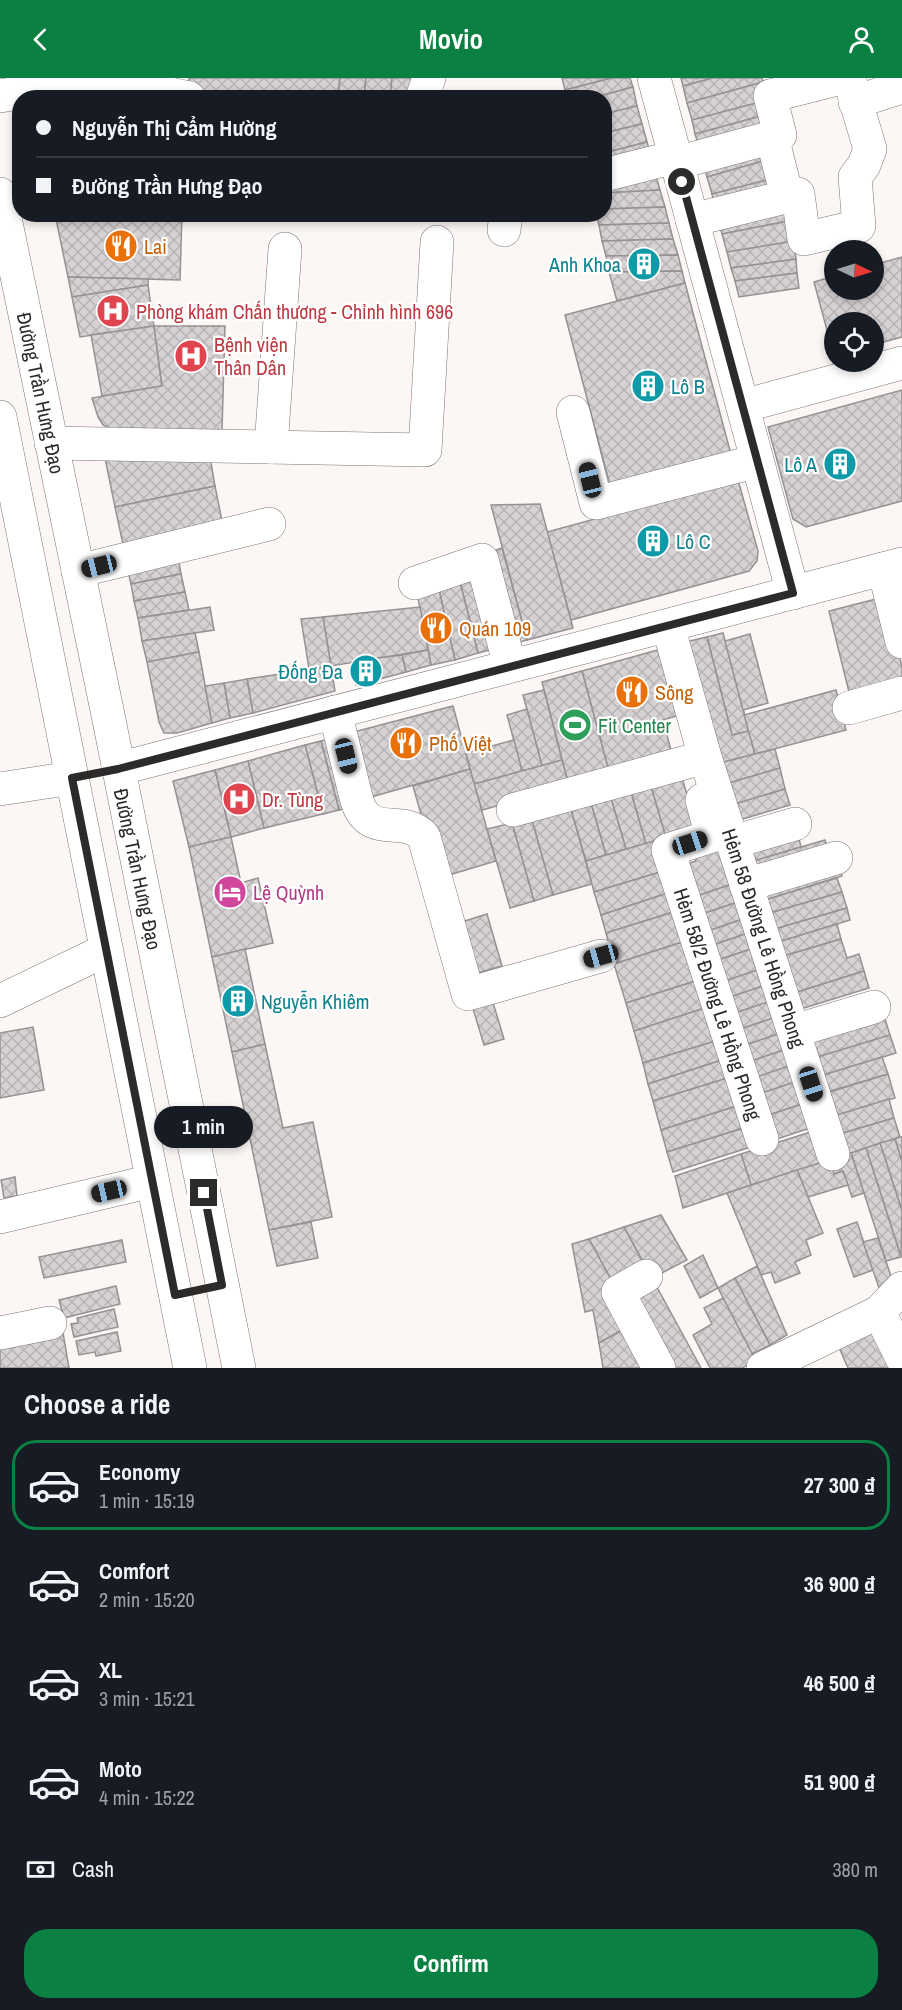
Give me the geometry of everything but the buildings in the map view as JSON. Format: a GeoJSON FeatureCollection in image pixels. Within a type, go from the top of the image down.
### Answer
{"type":"FeatureCollection","features":[{"type":"Feature","properties":{"kind":"main road"},"geometry":{"type":"LineString","coordinates":[[34,90],[101,78],[173,90]]}},
{"type":"Feature","properties":{"kind":"main road"},"geometry":{"type":"LineString","coordinates":[[654,78],[793,593]]}},
{"type":"Feature","properties":{"kind":"main road"},"geometry":{"type":"LineString","coordinates":[[612,173],[780,135],[770,96],[848,86],[902,87]]}},
{"type":"Feature","properties":{"kind":"main road"},"geometry":{"type":"LineString","coordinates":[[692,220],[798,194],[804,239],[859,226],[855,177],[864,165],[870,149],[848,86]]}},
{"type":"Feature","properties":{"kind":"main road"},"geometry":{"type":"LineString","coordinates":[[772,137],[787,196]]}},
{"type":"Feature","properties":{"kind":"main road","name":"Đường Trần Hưng Đạo"},"geometry":{"type":"LineString","coordinates":[[0,194],[239,1368]]}},
{"type":"Feature","properties":{"kind":"main road"},"geometry":{"type":"LineString","coordinates":[[51,443],[425,450],[437,242]]}},
{"type":"Feature","properties":{"kind":"main road"},"geometry":{"type":"LineString","coordinates":[[271,447],[285,249]]}},
{"type":"Feature","properties":{"kind":"main road"},"geometry":{"type":"LineString","coordinates":[[742,406],[902,363]]}},
{"type":"Feature","properties":{"kind":"main road"},"geometry":{"type":"LineString","coordinates":[[573,412],[596,503],[757,461]]}},
{"type":"Feature","properties":{"kind":"main road"},"geometry":{"type":"LineString","coordinates":[[0,417],[190,1368]]}},
{"type":"Feature","properties":{"kind":"main road"},"geometry":{"type":"LineString","coordinates":[[78,571],[269,524]]}},
{"type":"Feature","properties":{"kind":"main road"},"geometry":{"type":"LineString","coordinates":[[415,583],[482,560],[510,666]]}},
{"type":"Feature","properties":{"kind":"main road"},"geometry":{"type":"LineString","coordinates":[[0,789],[118,769],[893,567],[902,642]]}},
{"type":"Feature","properties":{"kind":"main road","name":"Hẻm 58 Đường Lê Hồng Phong"},"geometry":{"type":"LineString","coordinates":[[668,626],[698,758],[733,842],[833,1154]]}},
{"type":"Feature","properties":{"kind":"main road"},"geometry":{"type":"LineString","coordinates":[[849,708],[902,693]]}},
{"type":"Feature","properties":{"kind":"main road"},"geometry":{"type":"LineString","coordinates":[[335,712],[357,801],[363,814],[378,824],[412,827],[424,837],[468,994],[601,956]]}},
{"type":"Feature","properties":{"kind":"main road"},"geometry":{"type":"LineString","coordinates":[[513,810],[698,758]]}},
{"type":"Feature","properties":{"kind":"main road","name":"Hẻm 58/2 Đường Lê Hồng Phong"},"geometry":{"type":"LineString","coordinates":[[698,758],[712,836],[668,850],[762,1139]]}},
{"type":"Feature","properties":{"kind":"main road"},"geometry":{"type":"LineString","coordinates":[[733,842],[795,824]]}},
{"type":"Feature","properties":{"kind":"main road"},"geometry":{"type":"LineString","coordinates":[[747,885],[836,858]]}},
{"type":"Feature","properties":{"kind":"main road"},"geometry":{"type":"LineString","coordinates":[[0,1001],[106,950]]}},
{"type":"Feature","properties":{"kind":"main road"},"geometry":{"type":"LineString","coordinates":[[794,1031],[874,1007]]}},
{"type":"Feature","properties":{"kind":"main road"},"geometry":{"type":"LineString","coordinates":[[0,1217],[152,1181]]}},
{"type":"Feature","properties":{"kind":"main road"},"geometry":{"type":"LineString","coordinates":[[646,1276],[618,1292],[659,1368]]}},
{"type":"Feature","properties":{"kind":"main road"},"geometry":{"type":"LineString","coordinates":[[175,1295],[222,1285]]}},
{"type":"Feature","properties":{"kind":"main road"},"geometry":{"type":"LineString","coordinates":[[763,1368],[879,1312],[902,1288]]}},
{"type":"Feature","properties":{"kind":"main road"},"geometry":{"type":"LineString","coordinates":[[879,1312],[902,1358]]}},
{"type":"Feature","properties":{"kind":"main road"},"geometry":{"type":"LineString","coordinates":[[0,1333],[50,1323]]}},
{"type":"Feature","properties":{"kind":"place","name":"Lai"},"geometry":{"type":"Point","coordinates":[121,246]}},
{"type":"Feature","properties":{"kind":"place","name":"Anh Khoa"},"geometry":{"type":"Point","coordinates":[644,264]}},
{"type":"Feature","properties":{"kind":"place","name":"Phòng khám Chấn thương - Chỉnh hình 696"},"geometry":{"type":"Point","coordinates":[113,311]}},
{"type":"Feature","properties":{"kind":"place","name":"Bệnh viện Thân Dân"},"geometry":{"type":"Point","coordinates":[191,356]}},
{"type":"Feature","properties":{"kind":"place","name":"Lô B"},"geometry":{"type":"Point","coordinates":[648,386]}},
{"type":"Feature","properties":{"kind":"place","name":"Lô A"},"geometry":{"type":"Point","coordinates":[840,464]}},
{"type":"Feature","properties":{"kind":"place","name":"Lô C"},"geometry":{"type":"Point","coordinates":[653,541]}},
{"type":"Feature","properties":{"kind":"place","name":"Quán 109"},"geometry":{"type":"Point","coordinates":[436,628]}},
{"type":"Feature","properties":{"kind":"place","name":"Đống Đa"},"geometry":{"type":"Point","coordinates":[366,671]}},
{"type":"Feature","properties":{"kind":"place","name":"Sông"},"geometry":{"type":"Point","coordinates":[632,692]}},
{"type":"Feature","properties":{"kind":"place","name":"Fit Center"},"geometry":{"type":"Point","coordinates":[575,725]}},
{"type":"Feature","properties":{"kind":"place","name":"Phố Việt"},"geometry":{"type":"Point","coordinates":[406,743]}},
{"type":"Feature","properties":{"kind":"place","name":"Dr. Tùng"},"geometry":{"type":"Point","coordinates":[239,799]}},
{"type":"Feature","properties":{"kind":"place","name":"Lệ Quỳnh"},"geometry":{"type":"Point","coordinates":[230,892]}},
{"type":"Feature","properties":{"kind":"place","name":"Nguyễn Khiêm"},"geometry":{"type":"Point","coordinates":[238,1001]}},
{"type":"Feature","properties":{"kind":"route"},"geometry":{"type":"LineString","coordinates":[[204,1193],[222,1285],[175,1295],[72,778],[118,769],[793,593],[682,182]]}}]}
